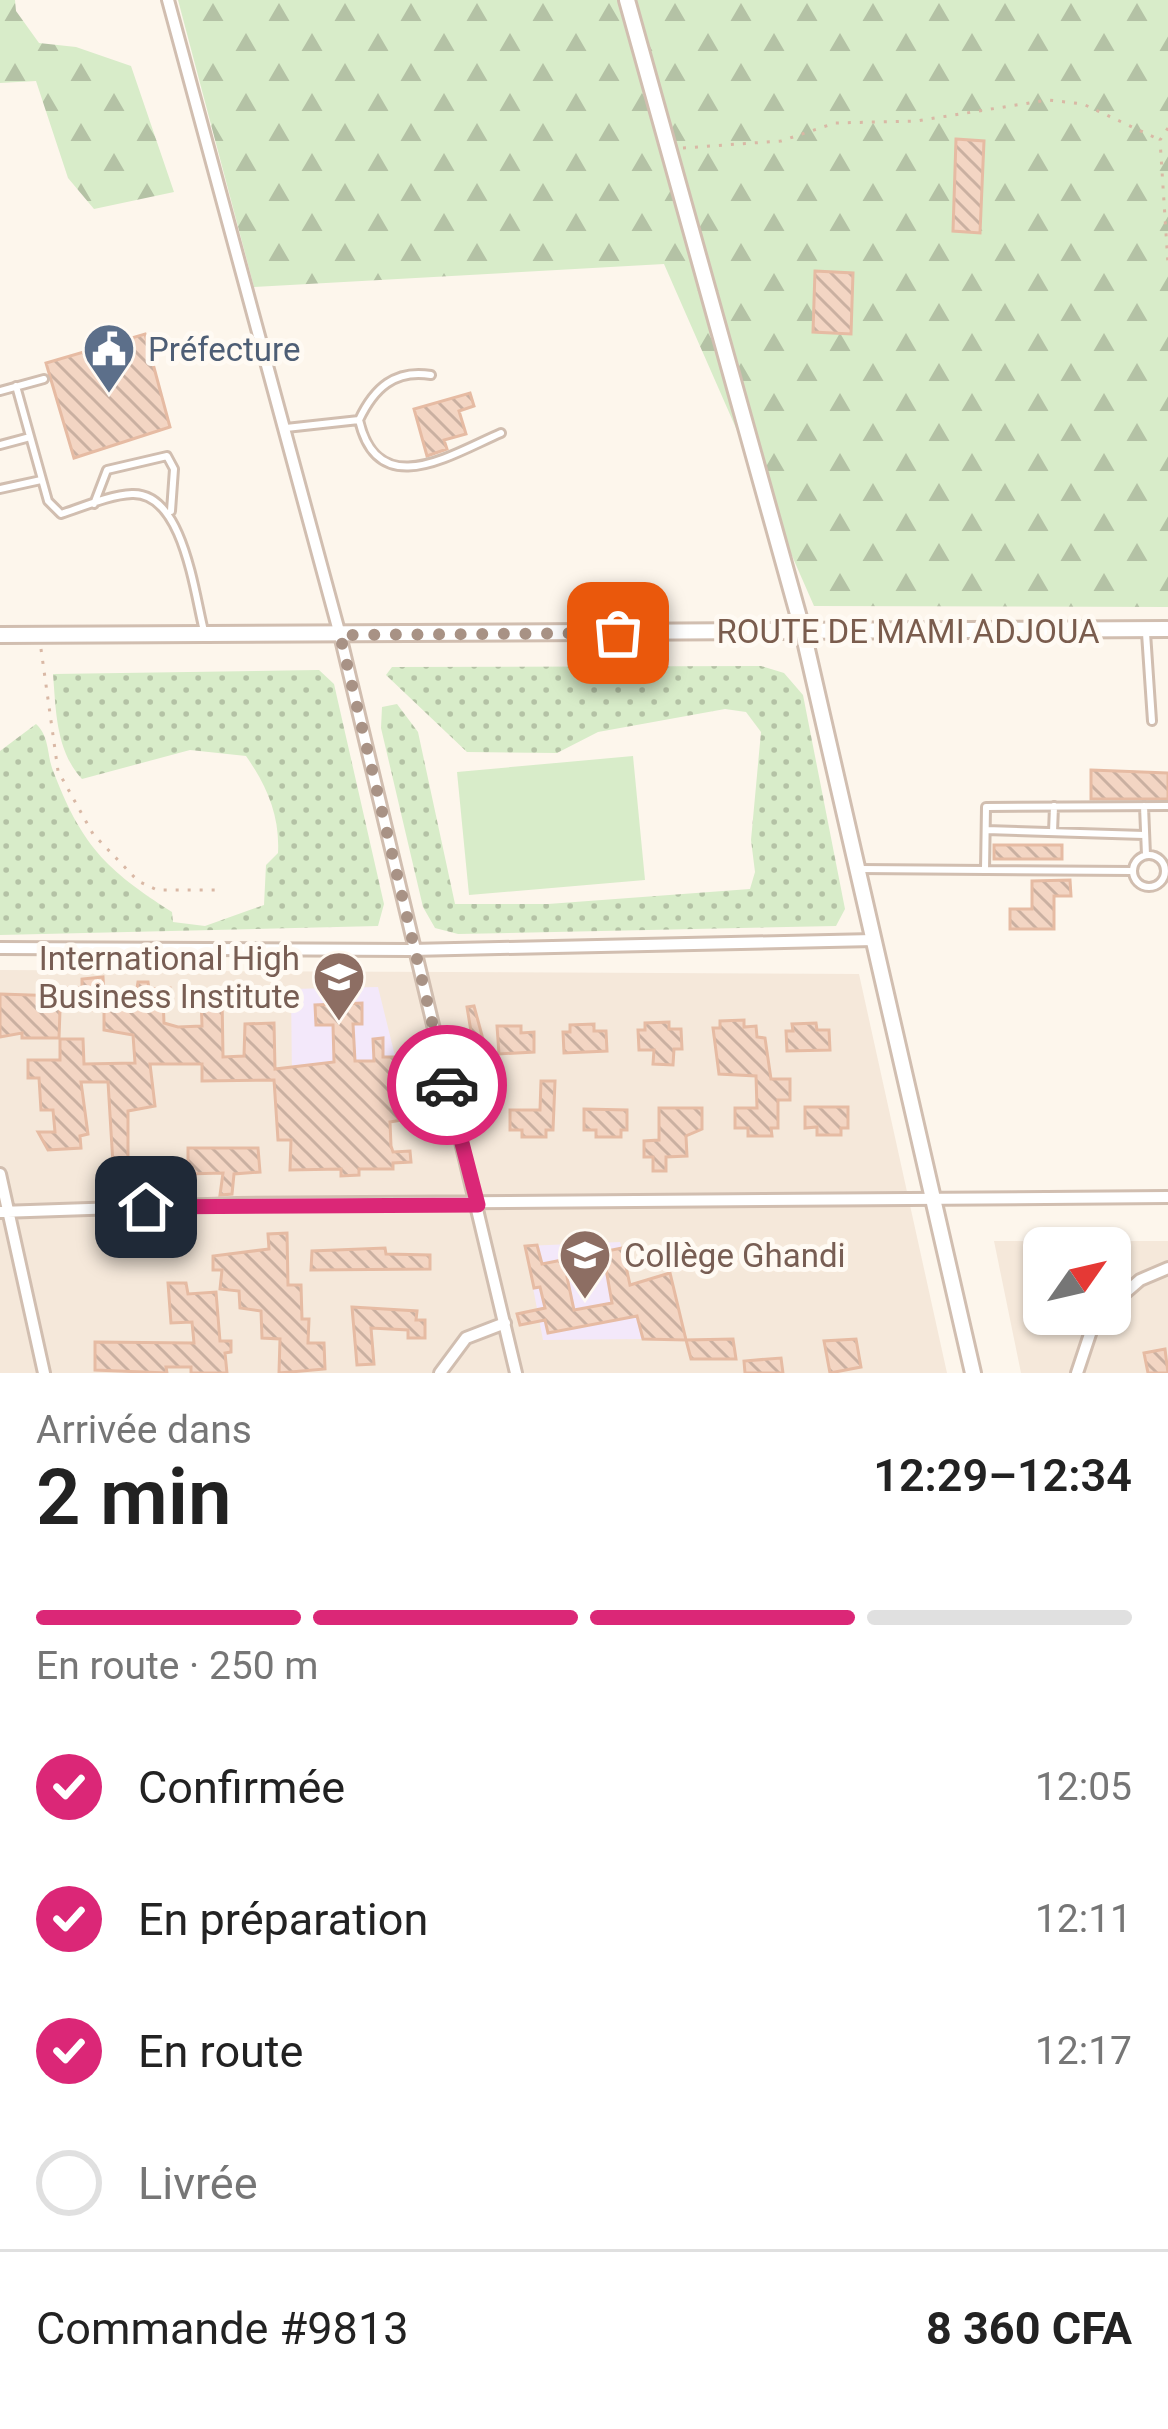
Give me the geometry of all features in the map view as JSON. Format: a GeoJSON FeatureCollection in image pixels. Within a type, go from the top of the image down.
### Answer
{"type":"FeatureCollection","features":[{"type":"Feature","properties":{"kind":"street"},"geometry":{"type":"LineString","coordinates":[[168,0],[340,635],[411,950],[516,1373]]}},
{"type":"Feature","properties":{"kind":"street"},"geometry":{"type":"LineString","coordinates":[[627,0],[803,632],[974,1373]]}},
{"type":"Feature","properties":{"kind":"street","name":"ROUTE DE MAMI ADJOUA"},"geometry":{"type":"LineString","coordinates":[[0,635],[1168,629]]}},
{"type":"Feature","properties":{"kind":"street"},"geometry":{"type":"LineString","coordinates":[[0,948],[411,950],[874,940]]}},
{"type":"Feature","properties":{"kind":"street"},"geometry":{"type":"LineString","coordinates":[[0,1174],[4,1212],[44,1373]]}},
{"type":"Feature","properties":{"kind":"street"},"geometry":{"type":"LineString","coordinates":[[4,1212],[237,1204],[1168,1197]]}},
{"type":"Feature","properties":{"kind":"street"},"geometry":{"type":"LineString","coordinates":[[1131,1288],[1168,1268]]}},
{"type":"Feature","properties":{"kind":"street"},"geometry":{"type":"LineString","coordinates":[[440,1373],[466,1338],[505,1324]]}},
{"type":"Feature","properties":{"kind":"street"},"geometry":{"type":"LineString","coordinates":[[1077,1373],[1090,1335]]}},
{"type":"Feature","properties":{"kind":"lane"},"geometry":{"type":"LineString","coordinates":[[282,428],[359,420],[385,382],[414,372],[431,375]]}},
{"type":"Feature","properties":{"kind":"lane"},"geometry":{"type":"LineString","coordinates":[[0,391],[44,379]]}},
{"type":"Feature","properties":{"kind":"lane"},"geometry":{"type":"LineString","coordinates":[[16,386],[41,480],[61,514],[129,494],[148,495],[171,512]]}},
{"type":"Feature","properties":{"kind":"lane"},"geometry":{"type":"LineString","coordinates":[[359,420],[371,448],[400,469],[421,467],[501,433]]}},
{"type":"Feature","properties":{"kind":"lane"},"geometry":{"type":"LineString","coordinates":[[0,445],[30,437]]}},
{"type":"Feature","properties":{"kind":"lane"},"geometry":{"type":"LineString","coordinates":[[94,504],[107,470],[167,456],[174,469],[171,512],[205,634]]}},
{"type":"Feature","properties":{"kind":"lane"},"geometry":{"type":"LineString","coordinates":[[0,489],[41,480]]}},
{"type":"Feature","properties":{"kind":"lane"},"geometry":{"type":"LineString","coordinates":[[1146,629],[1152,721]]}},
{"type":"Feature","properties":{"kind":"lane"},"geometry":{"type":"LineString","coordinates":[[1053,832],[1054,806]]}},
{"type":"Feature","properties":{"kind":"lane"},"geometry":{"type":"LineString","coordinates":[[1133,871],[1146,855],[1144,806]]}},
{"type":"Feature","properties":{"kind":"lane"},"geometry":{"type":"LineString","coordinates":[[985,870],[986,807],[1168,806]]}},
{"type":"Feature","properties":{"kind":"lane"},"geometry":{"type":"LineString","coordinates":[[986,830],[1144,835]]}},
{"type":"Feature","properties":{"kind":"lane"},"geometry":{"type":"LineString","coordinates":[[1133,871],[1140,884],[1159,884],[1162,862],[1146,855]]}},
{"type":"Feature","properties":{"kind":"lane"},"geometry":{"type":"LineString","coordinates":[[860,869],[1133,871]]}},
{"type":"Feature","properties":{"kind":"path"},"geometry":{"type":"LineString","coordinates":[[669,151],[781,141],[835,123],[916,121],[1048,100],[1083,104],[1160,140]]}},
{"type":"Feature","properties":{"kind":"path"},"geometry":{"type":"LineString","coordinates":[[1168,128],[1160,140],[1168,264]]}},
{"type":"Feature","properties":{"kind":"path"},"geometry":{"type":"LineString","coordinates":[[39,635],[58,771],[93,834],[138,881],[157,890],[215,890]]}},
{"type":"Feature","properties":{"kind":"path"},"geometry":{"type":"LineString","coordinates":[[1159,884],[1168,891]]}},
{"type":"Feature","properties":{"kind":"shaded area"},"geometry":{"type":"Polygon","coordinates":[[[0,970],[859,974],[947,1373],[0,1373],[0,970]]]}},
{"type":"Feature","properties":{"kind":"shaded area","name":"International High Business Institute"},"geometry":{"type":"Polygon","coordinates":[[[378,987],[395,1056],[400,1057],[401,1077],[292,1081],[291,989],[378,987]]]}},
{"type":"Feature","properties":{"kind":"shaded area"},"geometry":{"type":"Polygon","coordinates":[[[994,1241],[1023,1241],[1023,1335],[1131,1335],[1131,1241],[1168,1241],[1168,1373],[1021,1373],[994,1241]]]}},
{"type":"Feature","properties":{"kind":"shaded area","name":"Collège Ghandi"},"geometry":{"type":"Polygon","coordinates":[[[620,1242],[643,1339],[543,1340],[525,1246],[620,1242]]]}},
{"type":"Feature","properties":{"kind":"green space"},"geometry":{"type":"Polygon","coordinates":[[[0,0],[15,0],[16,11],[39,43],[76,47],[131,66],[174,192],[94,209],[68,178],[36,81],[0,83],[0,0]]]}},
{"type":"Feature","properties":{"kind":"green space"},"geometry":{"type":"Polygon","coordinates":[[[178,0],[1168,0],[1168,607],[814,606],[664,264],[254,287],[178,0]]]}},
{"type":"Feature","properties":{"kind":"green space"},"geometry":{"type":"Polygon","coordinates":[[[761,666],[784,673],[803,695],[845,909],[836,926],[458,934],[435,928],[423,907],[381,728],[382,707],[397,704],[418,732],[455,904],[548,904],[750,889],[755,872],[751,840],[761,732],[746,712],[725,709],[598,732],[557,753],[467,752],[386,675],[392,667],[761,666]]]}},
{"type":"Feature","properties":{"kind":"green space"},"geometry":{"type":"Polygon","coordinates":[[[319,670],[334,684],[384,904],[378,926],[0,935],[0,751],[36,724],[63,795],[85,836],[112,868],[172,912],[173,922],[205,926],[264,905],[266,865],[278,853],[271,802],[246,756],[190,750],[82,779],[62,743],[53,674],[319,670]]]}},
{"type":"Feature","properties":{"kind":"green space"},"geometry":{"type":"Polygon","coordinates":[[[633,756],[645,880],[469,895],[457,772],[633,756]]]}},
{"type":"Feature","properties":{"kind":"building"},"geometry":{"type":"Polygon","coordinates":[[[956,139],[984,141],[980,233],[953,231],[956,139]]]}},
{"type":"Feature","properties":{"kind":"building"},"geometry":{"type":"Polygon","coordinates":[[[815,271],[853,273],[851,334],[813,332],[815,271]]]}},
{"type":"Feature","properties":{"kind":"building","name":"Préfecture"},"geometry":{"type":"Polygon","coordinates":[[[145,334],[170,427],[74,458],[46,363],[145,334]]]}},
{"type":"Feature","properties":{"kind":"building"},"geometry":{"type":"Polygon","coordinates":[[[470,393],[474,406],[459,411],[466,434],[444,440],[447,449],[427,456],[414,409],[470,393]]]}},
{"type":"Feature","properties":{"kind":"building"},"geometry":{"type":"Polygon","coordinates":[[[1091,770],[1168,773],[1168,799],[1091,799],[1091,770]]]}},
{"type":"Feature","properties":{"kind":"building"},"geometry":{"type":"Polygon","coordinates":[[[994,845],[1062,845],[1062,859],[994,859],[994,845]]]}},
{"type":"Feature","properties":{"kind":"building"},"geometry":{"type":"Polygon","coordinates":[[[1070,880],[1071,896],[1054,896],[1054,929],[1010,929],[1010,909],[1032,909],[1032,881],[1070,880]]]}},
{"type":"Feature","properties":{"kind":"building"},"geometry":{"type":"Polygon","coordinates":[[[103,977],[104,995],[136,994],[138,982],[148,982],[149,989],[170,988],[170,997],[163,998],[164,1023],[178,1027],[202,1026],[201,995],[222,995],[223,1057],[244,1056],[245,1024],[274,1023],[275,1069],[334,1062],[333,1025],[316,1025],[315,1005],[362,1003],[362,1024],[353,1024],[355,1061],[374,1061],[373,1039],[383,1038],[383,1057],[400,1057],[401,1077],[392,1077],[395,1109],[405,1108],[407,1119],[390,1122],[391,1146],[393,1152],[410,1151],[411,1162],[393,1163],[393,1169],[359,1169],[359,1175],[341,1176],[341,1169],[290,1170],[291,1140],[278,1140],[274,1080],[202,1081],[202,1064],[150,1064],[155,1106],[128,1111],[128,1164],[113,1164],[108,1082],[81,1082],[88,1134],[80,1136],[81,1148],[48,1150],[38,1132],[55,1132],[53,1110],[41,1110],[39,1078],[28,1078],[28,1060],[60,1060],[60,1039],[83,1039],[84,1064],[135,1063],[133,1035],[104,1030],[104,1011],[84,1009],[60,1010],[59,1038],[22,1038],[22,1033],[0,1037],[0,994],[60,996],[60,988],[82,988],[82,979],[103,977]]]}},
{"type":"Feature","properties":{"kind":"building"},"geometry":{"type":"Polygon","coordinates":[[[474,1006],[487,1054],[475,1056],[467,1007],[474,1006]]]}},
{"type":"Feature","properties":{"kind":"building"},"geometry":{"type":"Polygon","coordinates":[[[744,1020],[744,1027],[756,1026],[757,1037],[765,1038],[771,1079],[790,1079],[790,1100],[778,1100],[778,1128],[771,1128],[772,1136],[748,1136],[748,1128],[735,1128],[735,1108],[757,1108],[756,1076],[719,1074],[713,1028],[720,1028],[720,1021],[744,1020]]]}},
{"type":"Feature","properties":{"kind":"building"},"geometry":{"type":"Polygon","coordinates":[[[669,1022],[669,1029],[681,1029],[682,1049],[674,1049],[673,1065],[653,1064],[654,1050],[639,1050],[638,1030],[645,1030],[645,1023],[669,1022]]]}},
{"type":"Feature","properties":{"kind":"building"},"geometry":{"type":"Polygon","coordinates":[[[816,1023],[817,1030],[829,1030],[830,1050],[787,1051],[786,1031],[793,1031],[792,1024],[816,1023]]]}},
{"type":"Feature","properties":{"kind":"building"},"geometry":{"type":"Polygon","coordinates":[[[594,1024],[594,1031],[606,1031],[607,1051],[564,1053],[563,1032],[570,1032],[570,1025],[594,1024]]]}},
{"type":"Feature","properties":{"kind":"building"},"geometry":{"type":"Polygon","coordinates":[[[497,1026],[521,1026],[521,1033],[534,1032],[534,1052],[499,1054],[497,1026]]]}},
{"type":"Feature","properties":{"kind":"building"},"geometry":{"type":"Polygon","coordinates":[[[541,1081],[555,1081],[553,1130],[546,1130],[546,1137],[522,1137],[522,1130],[510,1130],[510,1110],[540,1110],[541,1081]]]}},
{"type":"Feature","properties":{"kind":"building"},"geometry":{"type":"Polygon","coordinates":[[[805,1107],[848,1107],[848,1128],[841,1128],[841,1135],[817,1135],[817,1127],[805,1128],[805,1107]]]}},
{"type":"Feature","properties":{"kind":"building"},"geometry":{"type":"Polygon","coordinates":[[[659,1108],[702,1108],[702,1129],[686,1136],[687,1156],[666,1157],[666,1171],[653,1171],[653,1157],[644,1157],[644,1141],[659,1140],[659,1108]]]}},
{"type":"Feature","properties":{"kind":"building"},"geometry":{"type":"Polygon","coordinates":[[[584,1109],[627,1110],[627,1130],[621,1130],[621,1137],[596,1137],[596,1130],[584,1130],[584,1109]]]}},
{"type":"Feature","properties":{"kind":"building"},"geometry":{"type":"Polygon","coordinates":[[[188,1148],[258,1148],[260,1172],[234,1174],[232,1194],[220,1195],[223,1173],[188,1174],[188,1148]]]}},
{"type":"Feature","properties":{"kind":"building"},"geometry":{"type":"Polygon","coordinates":[[[287,1233],[288,1285],[301,1285],[302,1319],[309,1319],[308,1343],[324,1343],[325,1369],[279,1373],[280,1339],[262,1338],[261,1311],[240,1308],[239,1291],[220,1289],[222,1270],[213,1270],[213,1256],[269,1249],[268,1234],[287,1233]]]}},
{"type":"Feature","properties":{"kind":"building"},"geometry":{"type":"Polygon","coordinates":[[[537,1245],[542,1264],[622,1248],[630,1285],[670,1273],[686,1340],[643,1339],[637,1316],[548,1333],[545,1320],[520,1325],[517,1314],[545,1308],[540,1287],[534,1288],[525,1246],[537,1245]],[[606,1269],[567,1277],[574,1310],[612,1303],[606,1269]]]}},
{"type":"Feature","properties":{"kind":"building"},"geometry":{"type":"Polygon","coordinates":[[[385,1248],[386,1254],[430,1255],[430,1269],[311,1270],[312,1251],[385,1248]]]}},
{"type":"Feature","properties":{"kind":"building"},"geometry":{"type":"Polygon","coordinates":[[[168,1283],[186,1283],[188,1294],[216,1292],[220,1341],[231,1341],[231,1352],[225,1353],[227,1373],[191,1373],[191,1367],[166,1367],[167,1373],[95,1370],[95,1342],[194,1343],[192,1322],[171,1323],[168,1283]]]}},
{"type":"Feature","properties":{"kind":"building"},"geometry":{"type":"Polygon","coordinates":[[[352,1307],[417,1311],[416,1320],[425,1320],[425,1338],[408,1338],[408,1330],[371,1328],[374,1364],[357,1365],[352,1307]]]}},
{"type":"Feature","properties":{"kind":"building"},"geometry":{"type":"Polygon","coordinates":[[[733,1339],[736,1359],[691,1359],[686,1340],[733,1339]]]}},
{"type":"Feature","properties":{"kind":"building"},"geometry":{"type":"Polygon","coordinates":[[[856,1339],[861,1367],[830,1373],[824,1341],[856,1339]]]}},
{"type":"Feature","properties":{"kind":"building"},"geometry":{"type":"Polygon","coordinates":[[[1165,1349],[1168,1373],[1148,1373],[1144,1353],[1165,1349]]]}},
{"type":"Feature","properties":{"kind":"building"},"geometry":{"type":"Polygon","coordinates":[[[781,1358],[783,1373],[745,1373],[744,1361],[781,1358]]]}},
{"type":"Feature","properties":{"kind":"way so far"},"geometry":{"type":"LineString","coordinates":[[447,1085],[411,950],[340,635],[618,633]]}},
{"type":"Feature","properties":{"kind":"place","name":"Préfecture"},"geometry":{"type":"Point","coordinates":[109,395]}},
{"type":"Feature","properties":{"kind":"place","name":"International High Business Institute"},"geometry":{"type":"Point","coordinates":[339,1023]}},
{"type":"Feature","properties":{"kind":"place","name":"Collège Ghandi"},"geometry":{"type":"Point","coordinates":[585,1301]}},
{"type":"Feature","properties":{"kind":"route"},"geometry":{"type":"LineString","coordinates":[[146,1207],[478,1205],[447,1085]]}}]}
